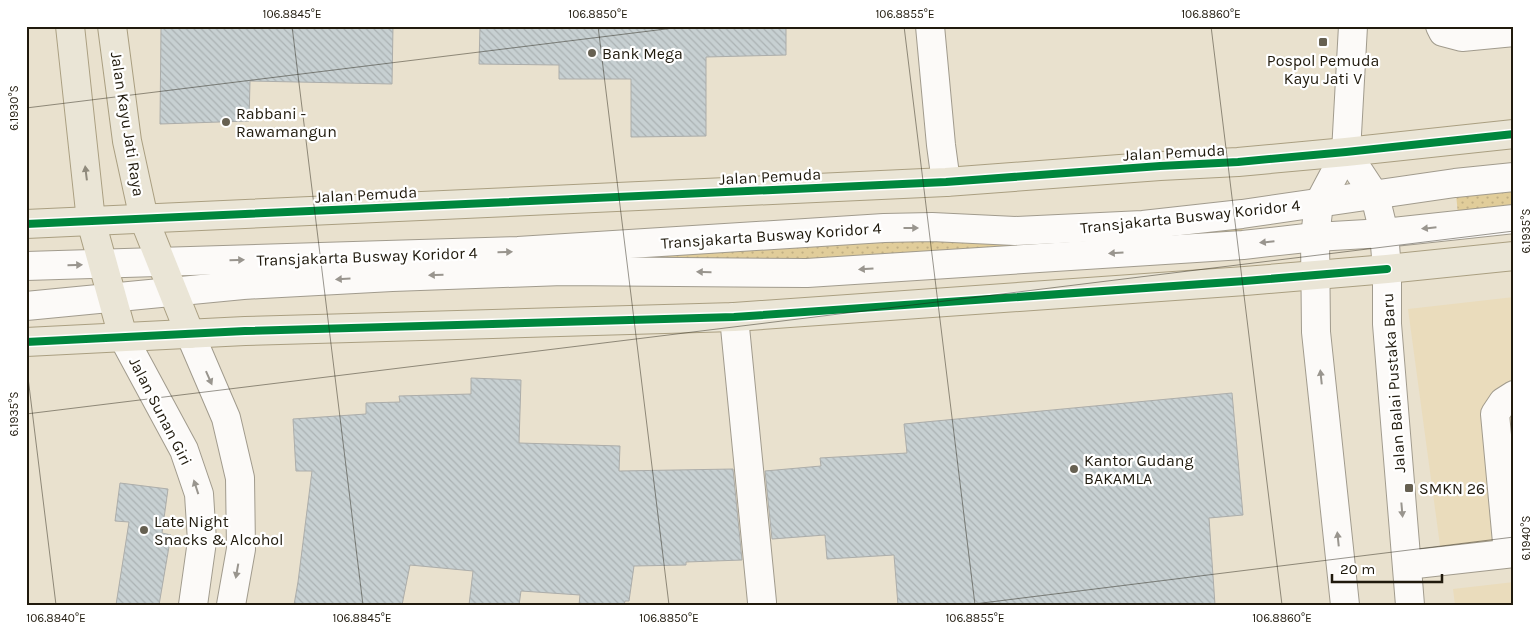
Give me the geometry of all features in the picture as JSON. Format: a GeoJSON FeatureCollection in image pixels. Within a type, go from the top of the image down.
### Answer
{"type":"FeatureCollection","features":[{"type":"Feature","properties":{"kind":"main road"},"geometry":{"type":"LineString","coordinates":[[70,26],[91,221],[123,337]]}},
{"type":"Feature","properties":{"kind":"main road","name":"Jalan Kayu Jati Raya"},"geometry":{"type":"LineString","coordinates":[[112,26],[128,147],[144,219],[190,334]]}},
{"type":"Feature","properties":{"kind":"main road","name":"Jalan Pemuda"},"geometry":{"type":"LineString","coordinates":[[26,224],[946,182],[1150,166],[1238,162],[1514,134]]}},
{"type":"Feature","properties":{"kind":"main road"},"geometry":{"type":"LineString","coordinates":[[26,342],[255,330],[734,317],[1315,275],[1514,256]]}},
{"type":"Feature","properties":{"kind":"street"},"geometry":{"type":"LineString","coordinates":[[930,26],[946,182]]}},
{"type":"Feature","properties":{"kind":"street"},"geometry":{"type":"LineString","coordinates":[[1345,605],[1316,332],[1315,237],[1319,203],[1346,152],[1353,26]]}},
{"type":"Feature","properties":{"kind":"street"},"geometry":{"type":"LineString","coordinates":[[1440,26],[1443,32],[1462,37],[1514,32]]}},
{"type":"Feature","properties":{"kind":"street","name":"Jalan Balai Pustaka Baru"},"geometry":{"type":"LineString","coordinates":[[1346,152],[1375,196],[1384,233],[1387,324],[1410,605]]}},
{"type":"Feature","properties":{"kind":"street","name":"Transjakarta Busway Koridor 4"},"geometry":{"type":"LineString","coordinates":[[26,266],[518,251],[884,228],[932,227],[1015,231],[1143,225],[1242,214],[1514,176]]}},
{"type":"Feature","properties":{"kind":"street","name":"Transjakarta Busway Koridor 4"},"geometry":{"type":"LineString","coordinates":[[26,306],[243,285],[382,277],[554,271],[807,273],[1243,245],[1315,237],[1384,233],[1514,219]]}},
{"type":"Feature","properties":{"kind":"street"},"geometry":{"type":"LineString","coordinates":[[734,317],[762,602]]}},
{"type":"Feature","properties":{"kind":"street"},"geometry":{"type":"LineString","coordinates":[[190,334],[226,418],[240,478],[241,549],[231,605]]}},
{"type":"Feature","properties":{"kind":"street","name":"Jalan Sunan Giri"},"geometry":{"type":"LineString","coordinates":[[123,337],[184,450],[199,494],[202,541],[193,605]]}},
{"type":"Feature","properties":{"kind":"street"},"geometry":{"type":"LineString","coordinates":[[1407,565],[1511,553],[1495,414],[1503,402],[1514,395]]}},
{"type":"Feature","properties":{"kind":"shaded area"},"geometry":{"type":"Polygon","coordinates":[[[1514,177],[1514,219],[1459,225],[1455,183],[1514,177]]]}},
{"type":"Feature","properties":{"kind":"shaded area"},"geometry":{"type":"Polygon","coordinates":[[[1242,214],[1243,245],[588,271],[581,247],[1242,214]]]}},
{"type":"Feature","properties":{"kind":"shaded area"},"geometry":{"type":"Polygon","coordinates":[[[1514,297],[1514,567],[1444,575],[1408,309],[1514,297]]]}},
{"type":"Feature","properties":{"kind":"shaded area"},"geometry":{"type":"Polygon","coordinates":[[[1514,582],[1514,605],[1455,605],[1453,589],[1514,582]]]}},
{"type":"Feature","properties":{"kind":"building"},"geometry":{"type":"Polygon","coordinates":[[[161,26],[393,26],[392,84],[250,81],[249,121],[160,124],[161,26]]]}},
{"type":"Feature","properties":{"kind":"building"},"geometry":{"type":"Polygon","coordinates":[[[480,26],[786,26],[786,55],[706,57],[706,136],[631,137],[631,79],[559,79],[559,65],[479,64],[480,26]]]}},
{"type":"Feature","properties":{"kind":"building"},"geometry":{"type":"Polygon","coordinates":[[[471,378],[521,380],[519,443],[620,446],[619,471],[733,469],[742,560],[686,562],[686,565],[634,566],[629,601],[625,601],[624,605],[579,605],[580,595],[521,591],[519,605],[469,605],[473,571],[410,565],[402,605],[294,605],[312,471],[296,471],[293,419],[366,414],[366,403],[400,402],[399,396],[471,394],[471,378]]]}},
{"type":"Feature","properties":{"kind":"building","name":"Kantor Gudang BAKAMLA"},"geometry":{"type":"Polygon","coordinates":[[[1232,393],[1243,515],[1209,518],[1215,605],[898,605],[894,555],[827,559],[825,535],[772,539],[765,471],[821,466],[820,458],[907,453],[904,424],[1232,393]]]}},
{"type":"Feature","properties":{"kind":"building"},"geometry":{"type":"Polygon","coordinates":[[[120,483],[168,489],[162,533],[171,535],[159,605],[116,605],[129,522],[115,521],[120,483]]]}},
{"type":"Feature","properties":{"kind":"cycle path"},"geometry":{"type":"LineString","coordinates":[[26,224],[946,182],[1238,162],[1514,134]]}},
{"type":"Feature","properties":{"kind":"cycle path"},"geometry":{"type":"LineString","coordinates":[[26,342],[245,331],[734,317],[1245,281],[1387,269]]}},
{"type":"Feature","properties":{"kind":"place","name":"Pospol Pemuda Kayu Jati V"},"geometry":{"type":"Point","coordinates":[1323,42]}},
{"type":"Feature","properties":{"kind":"place","name":"Bank Mega"},"geometry":{"type":"Point","coordinates":[592,53]}},
{"type":"Feature","properties":{"kind":"place","name":"Rabbani - Rawamangun"},"geometry":{"type":"Point","coordinates":[226,122]}},
{"type":"Feature","properties":{"kind":"place","name":"Kantor Gudang BAKAMLA"},"geometry":{"type":"Point","coordinates":[1074,469]}},
{"type":"Feature","properties":{"kind":"place","name":"SMKN 26"},"geometry":{"type":"Point","coordinates":[1409,488]}},
{"type":"Feature","properties":{"kind":"place","name":"Late Night Snacks & Alcohol"},"geometry":{"type":"Point","coordinates":[144,530]}}]}
